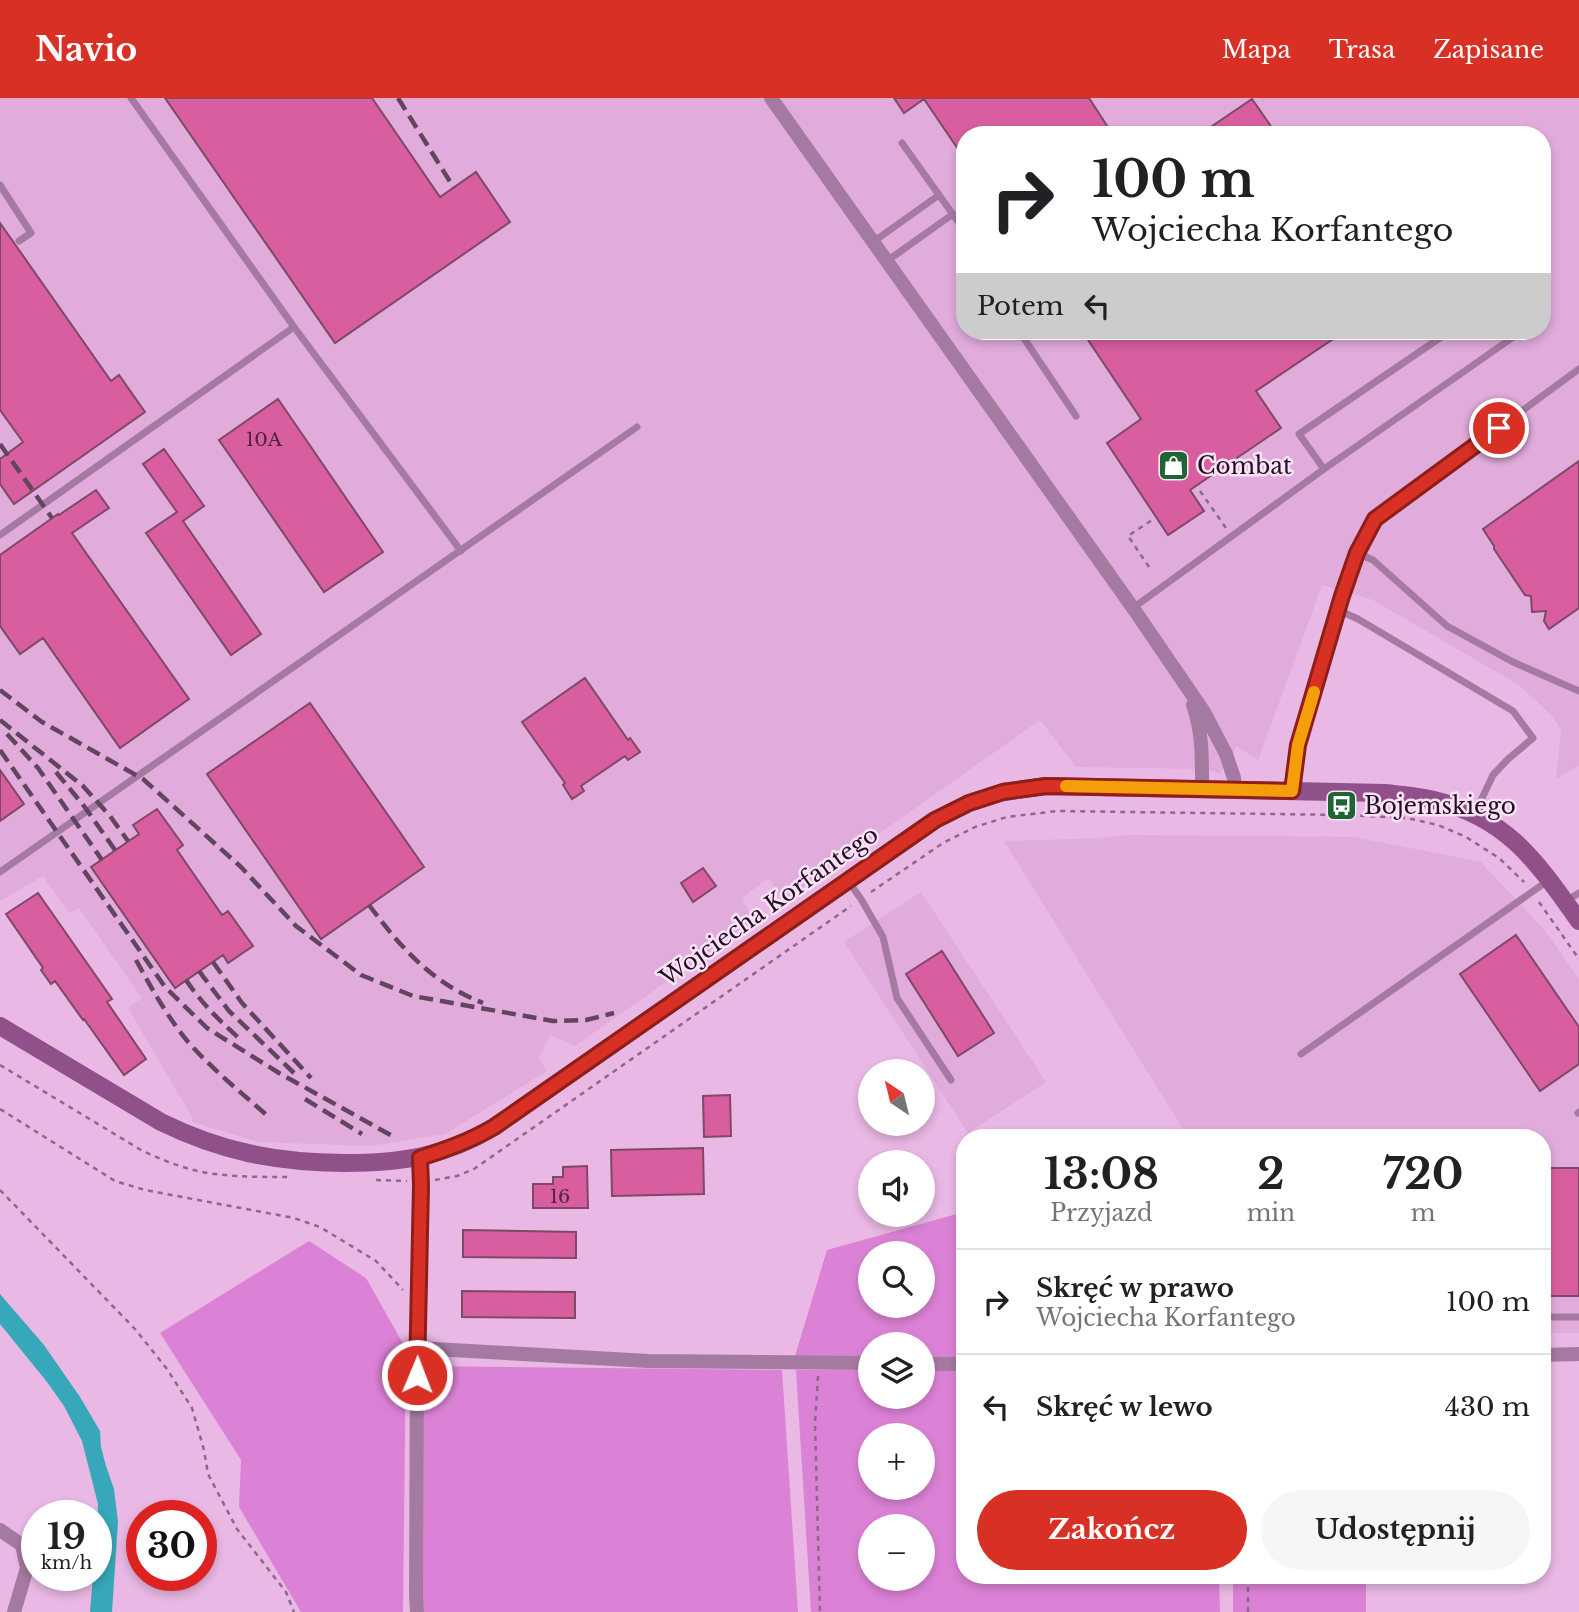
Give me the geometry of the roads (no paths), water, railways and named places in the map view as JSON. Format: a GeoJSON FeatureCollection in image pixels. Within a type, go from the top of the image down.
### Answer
{"type":"FeatureCollection","features":[{"type":"Feature","properties":{"kind":"street"},"geometry":{"type":"LineString","coordinates":[[771,98],[1204,712],[1226,754],[1235,790]]}},
{"type":"Feature","properties":{"kind":"street"},"geometry":{"type":"LineString","coordinates":[[1186,688],[1199,720],[1202,790]]}},
{"type":"Feature","properties":{"kind":"street","name":"Wojciecha Korfantego"},"geometry":{"type":"LineString","coordinates":[[0,1026],[161,1122],[213,1144],[273,1159],[320,1163],[373,1163],[420,1158],[453,1148],[494,1127],[935,820],[969,803],[1003,792],[1046,786],[1397,794],[1432,799],[1475,813],[1503,831],[1535,860],[1549,880],[1572,897],[1579,921]]}},
{"type":"Feature","properties":{"kind":"street"},"geometry":{"type":"LineString","coordinates":[[417,1612],[420,1158]]}},
{"type":"Feature","properties":{"kind":"street"},"geometry":{"type":"LineString","coordinates":[[417,1348],[648,1361],[858,1363]]}},
{"type":"Feature","properties":{"kind":"street"},"geometry":{"type":"LineString","coordinates":[[1551,1355],[1579,1354]]}},
{"type":"Feature","properties":{"kind":"street"},"geometry":{"type":"LineString","coordinates":[[935,1364],[956,1364]]}},
{"type":"Feature","properties":{"kind":"street"},"geometry":{"type":"LineString","coordinates":[[0,1530],[22,1545],[27,1568],[14,1612]]}},
{"type":"Feature","properties":{"kind":"lane"},"geometry":{"type":"LineString","coordinates":[[131,98],[294,327],[461,551]]}},
{"type":"Feature","properties":{"kind":"lane"},"geometry":{"type":"LineString","coordinates":[[902,143],[956,218]]}},
{"type":"Feature","properties":{"kind":"lane"},"geometry":{"type":"LineString","coordinates":[[0,185],[31,233],[19,241]]}},
{"type":"Feature","properties":{"kind":"lane"},"geometry":{"type":"LineString","coordinates":[[873,242],[939,195]]}},
{"type":"Feature","properties":{"kind":"lane"},"geometry":{"type":"LineString","coordinates":[[887,261],[953,214]]}},
{"type":"Feature","properties":{"kind":"lane"},"geometry":{"type":"LineString","coordinates":[[0,536],[294,327]]}},
{"type":"Feature","properties":{"kind":"lane"},"geometry":{"type":"LineString","coordinates":[[1024,340],[1076,416]]}},
{"type":"Feature","properties":{"kind":"lane"},"geometry":{"type":"LineString","coordinates":[[1324,469],[1299,434],[1437,340]]}},
{"type":"Feature","properties":{"kind":"lane"},"geometry":{"type":"LineString","coordinates":[[1133,608],[1324,469],[1509,340]]}},
{"type":"Feature","properties":{"kind":"lane"},"geometry":{"type":"LineString","coordinates":[[1292,791],[1298,745],[1338,610],[1357,553],[1375,519],[1579,369]]}},
{"type":"Feature","properties":{"kind":"lane"},"geometry":{"type":"LineString","coordinates":[[0,872],[637,427]]}},
{"type":"Feature","properties":{"kind":"lane"},"geometry":{"type":"LineString","coordinates":[[1357,553],[1373,560],[1447,626],[1513,662],[1579,691]]}},
{"type":"Feature","properties":{"kind":"lane"},"geometry":{"type":"LineString","coordinates":[[1338,610],[1358,619],[1513,711],[1533,738],[1493,775],[1475,813]]}},
{"type":"Feature","properties":{"kind":"lane"},"geometry":{"type":"LineString","coordinates":[[1301,1054],[1549,880]]}},
{"type":"Feature","properties":{"kind":"lane"},"geometry":{"type":"LineString","coordinates":[[848,881],[883,937],[897,999],[951,1080]]}},
{"type":"Feature","properties":{"kind":"lane"},"geometry":{"type":"LineString","coordinates":[[1551,1317],[1579,1317]]}},
{"type":"Feature","properties":{"kind":"railway"},"geometry":{"type":"LineString","coordinates":[[398,98],[454,188]]}},
{"type":"Feature","properties":{"kind":"railway"},"geometry":{"type":"LineString","coordinates":[[0,444],[52,518]]}},
{"type":"Feature","properties":{"kind":"railway"},"geometry":{"type":"LineString","coordinates":[[0,690],[42,722],[143,779],[241,867],[296,926],[361,975],[413,996],[553,1021],[586,1020],[614,1013]]}},
{"type":"Feature","properties":{"kind":"railway"},"geometry":{"type":"LineString","coordinates":[[0,720],[83,786],[128,841]]}},
{"type":"Feature","properties":{"kind":"railway"},"geometry":{"type":"LineString","coordinates":[[7,734],[38,768],[102,860]]}},
{"type":"Feature","properties":{"kind":"railway"},"geometry":{"type":"LineString","coordinates":[[0,750],[165,987],[207,1028],[279,1073],[396,1138]]}},
{"type":"Feature","properties":{"kind":"railway"},"geometry":{"type":"LineString","coordinates":[[56,772],[115,850]]}},
{"type":"Feature","properties":{"kind":"railway"},"geometry":{"type":"LineString","coordinates":[[369,905],[419,963],[448,985],[483,1003]]}},
{"type":"Feature","properties":{"kind":"railway"},"geometry":{"type":"LineString","coordinates":[[136,960],[167,1013],[189,1043],[218,1073],[270,1118]]}},
{"type":"Feature","properties":{"kind":"railway"},"geometry":{"type":"LineString","coordinates":[[213,962],[242,1003],[311,1078]]}},
{"type":"Feature","properties":{"kind":"railway"},"geometry":{"type":"LineString","coordinates":[[199,971],[229,1011],[294,1073]]}},
{"type":"Feature","properties":{"kind":"railway"},"geometry":{"type":"LineString","coordinates":[[186,980],[212,1012],[242,1041]]}},
{"type":"Feature","properties":{"kind":"railway"},"geometry":{"type":"LineString","coordinates":[[305,1099],[362,1134]]}},
{"type":"Feature","properties":{"kind":"place","name":"Combat"},"geometry":{"type":"Point","coordinates":[1174,466]}},
{"type":"Feature","properties":{"kind":"place","name":"Bojemskiego"},"geometry":{"type":"Point","coordinates":[1341,806]}}]}
